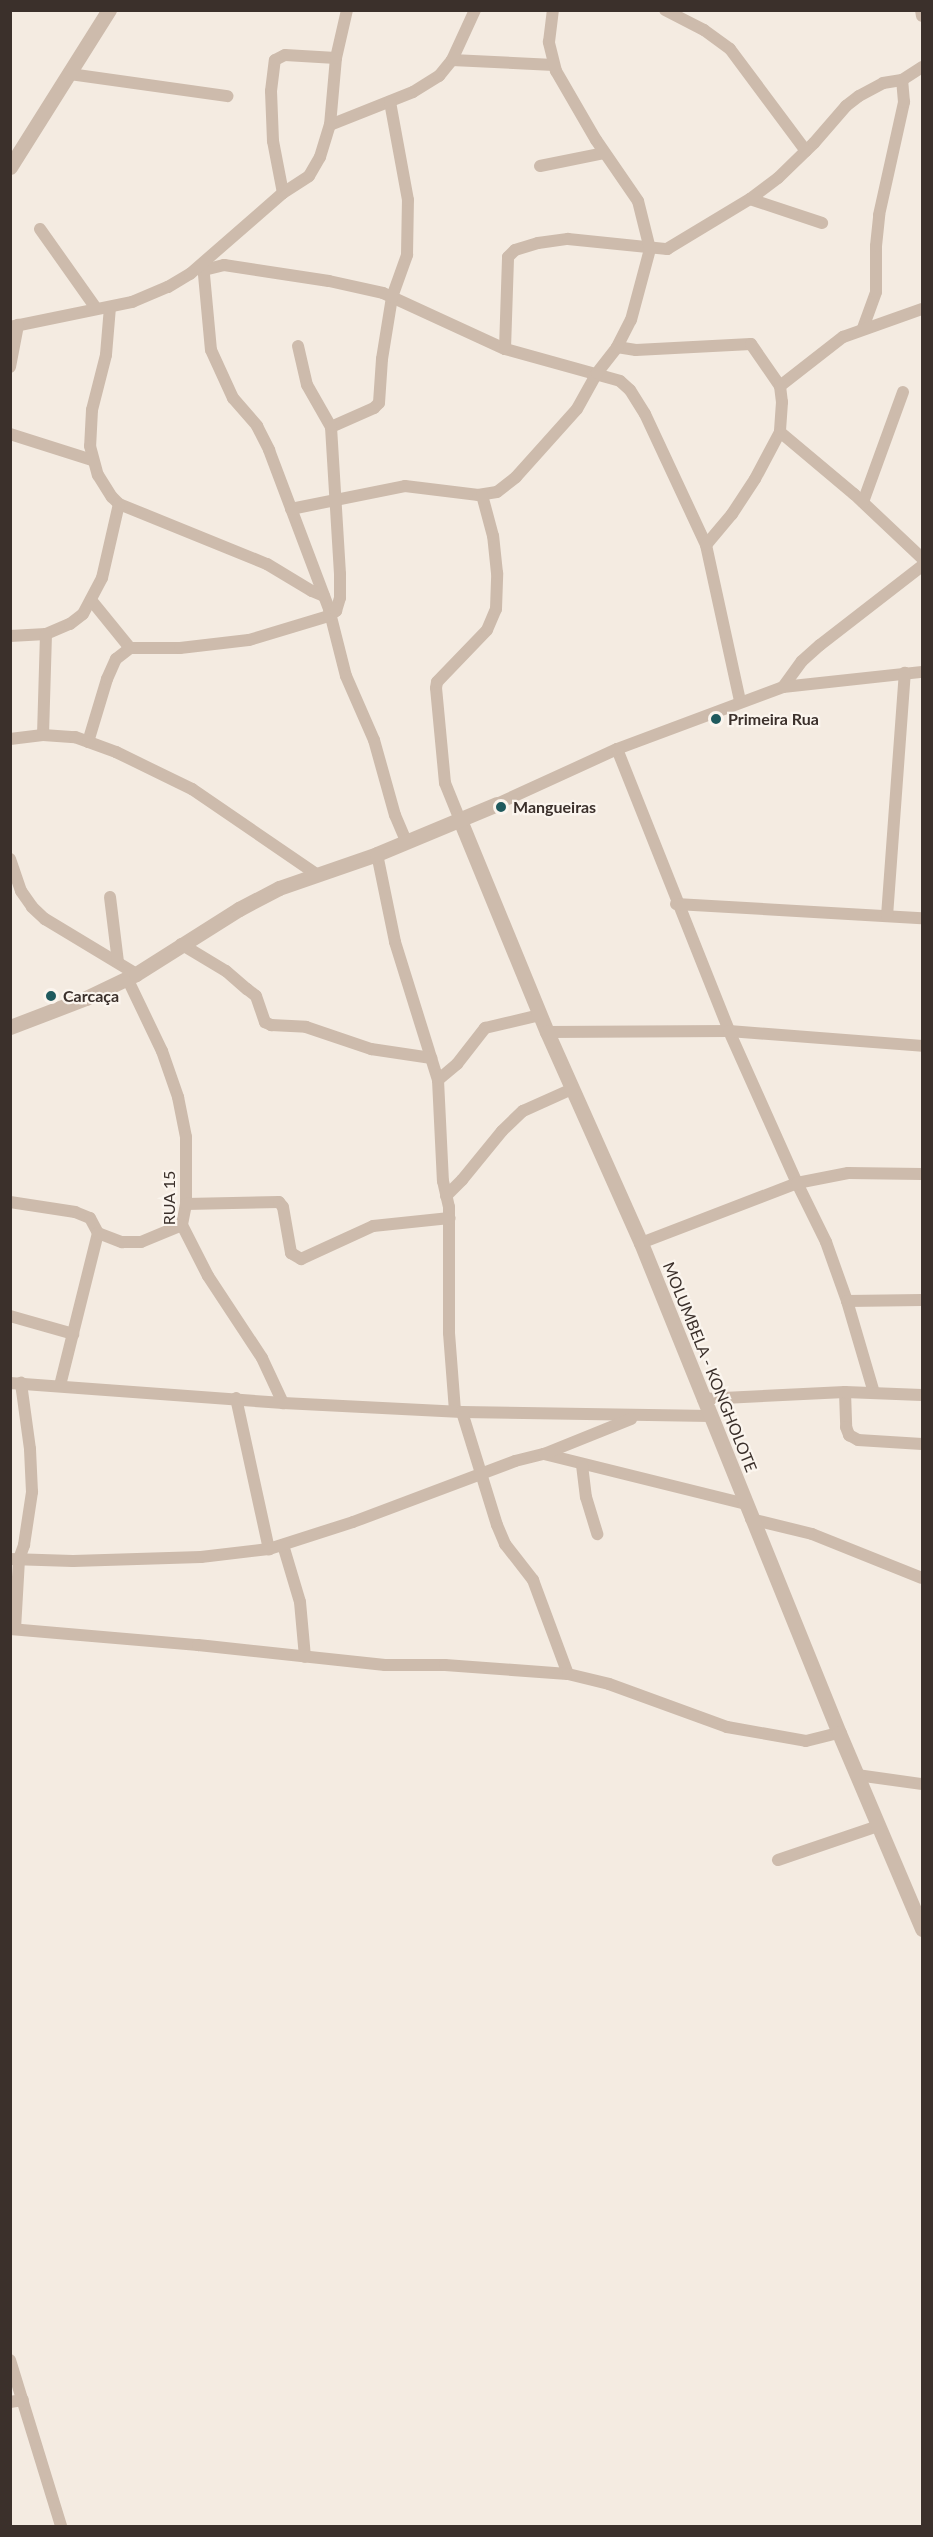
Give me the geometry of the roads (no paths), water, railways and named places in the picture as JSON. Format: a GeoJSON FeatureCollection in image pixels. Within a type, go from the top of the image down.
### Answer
{"type":"FeatureCollection","features":[{"type":"Feature","properties":{"kind":"street"},"geometry":{"type":"LineString","coordinates":[[10,167],[109,10]]}},
{"type":"Feature","properties":{"kind":"street"},"geometry":{"type":"LineString","coordinates":[[10,367],[14,326],[132,302],[168,287],[203,267],[284,193],[302,183],[316,166],[330,125],[336,58],[347,10]]}},
{"type":"Feature","properties":{"kind":"street"},"geometry":{"type":"LineString","coordinates":[[330,125],[390,102],[439,76],[452,60],[475,10]]}},
{"type":"Feature","properties":{"kind":"street"},"geometry":{"type":"LineString","coordinates":[[291,510],[337,498],[405,486],[482,495],[497,492],[516,477],[577,409],[597,373],[617,347],[631,320],[650,249],[638,201],[604,153],[567,92],[554,65],[549,42],[553,10]]}},
{"type":"Feature","properties":{"kind":"street"},"geometry":{"type":"LineString","coordinates":[[921,10],[922,16]]}},
{"type":"Feature","properties":{"kind":"street"},"geometry":{"type":"LineString","coordinates":[[672,12],[704,30],[730,49],[806,151]]}},
{"type":"Feature","properties":{"kind":"street"},"geometry":{"type":"LineString","coordinates":[[284,193],[273,141],[272,91],[275,60],[285,55],[336,58]]}},
{"type":"Feature","properties":{"kind":"street"},"geometry":{"type":"LineString","coordinates":[[452,60],[554,65]]}},
{"type":"Feature","properties":{"kind":"street"},"geometry":{"type":"LineString","coordinates":[[505,349],[508,256],[515,250],[568,239],[667,249],[750,199],[778,178],[806,151],[846,105],[883,83],[902,80],[922,67]]}},
{"type":"Feature","properties":{"kind":"street"},"geometry":{"type":"LineString","coordinates":[[70,74],[227,96]]}},
{"type":"Feature","properties":{"kind":"street"},"geometry":{"type":"LineString","coordinates":[[863,328],[876,292],[879,215],[904,102],[902,80]]}},
{"type":"Feature","properties":{"kind":"street"},"geometry":{"type":"LineString","coordinates":[[331,427],[374,408],[380,403],[382,359],[392,297],[408,255],[410,227],[408,200],[390,102]]}},
{"type":"Feature","properties":{"kind":"street"},"geometry":{"type":"LineString","coordinates":[[540,166],[604,153]]}},
{"type":"Feature","properties":{"kind":"street"},"geometry":{"type":"LineString","coordinates":[[750,199],[822,223]]}},
{"type":"Feature","properties":{"kind":"street"},"geometry":{"type":"LineString","coordinates":[[40,229],[96,308]]}},
{"type":"Feature","properties":{"kind":"street"},"geometry":{"type":"LineString","coordinates":[[203,267],[224,265],[355,286],[392,297],[457,329],[505,349],[620,381],[630,390],[645,414],[706,545],[740,701]]}},
{"type":"Feature","properties":{"kind":"street"},"geometry":{"type":"LineString","coordinates":[[203,267],[212,350],[233,398],[256,426],[269,450],[324,596],[346,676],[374,740],[395,814],[406,841]]}},
{"type":"Feature","properties":{"kind":"street"},"geometry":{"type":"LineString","coordinates":[[110,307],[106,355],[92,410],[92,459],[105,487],[119,504],[267,564],[324,596]]}},
{"type":"Feature","properties":{"kind":"street"},"geometry":{"type":"LineString","coordinates":[[780,387],[843,337],[863,328],[922,309]]}},
{"type":"Feature","properties":{"kind":"street"},"geometry":{"type":"LineString","coordinates":[[617,347],[636,350],[688,349],[751,344],[780,387],[782,402],[780,432],[755,479],[732,514],[706,545]]}},
{"type":"Feature","properties":{"kind":"street"},"geometry":{"type":"LineString","coordinates":[[88,742],[111,669],[116,659],[130,648],[180,648],[249,640],[329,615],[336,610],[340,598],[337,498],[331,427],[307,385],[298,346]]}},
{"type":"Feature","properties":{"kind":"street"},"geometry":{"type":"LineString","coordinates":[[863,502],[903,392]]}},
{"type":"Feature","properties":{"kind":"street"},"geometry":{"type":"LineString","coordinates":[[780,432],[863,502],[922,558]]}},
{"type":"Feature","properties":{"kind":"street"},"geometry":{"type":"LineString","coordinates":[[10,434],[92,459]]}},
{"type":"Feature","properties":{"kind":"street"},"geometry":{"type":"LineString","coordinates":[[460,820],[445,783],[436,688],[441,677],[487,630],[496,609],[497,573],[493,536],[482,495]]}},
{"type":"Feature","properties":{"kind":"street"},"geometry":{"type":"LineString","coordinates":[[10,636],[46,634],[70,624],[82,614],[102,578],[119,504]]}},
{"type":"Feature","properties":{"kind":"street"},"geometry":{"type":"LineString","coordinates":[[783,687],[802,661],[814,650],[922,566]]}},
{"type":"Feature","properties":{"kind":"street"},"geometry":{"type":"LineString","coordinates":[[91,600],[130,648]]}},
{"type":"Feature","properties":{"kind":"street"},"geometry":{"type":"LineString","coordinates":[[43,735],[46,634]]}},
{"type":"Feature","properties":{"kind":"street"},"geometry":{"type":"LineString","coordinates":[[10,1028],[86,998],[131,976],[239,909],[279,888],[377,854],[460,820],[617,749],[740,701],[783,687],[922,672]]}},
{"type":"Feature","properties":{"kind":"street"},"geometry":{"type":"LineString","coordinates":[[887,916],[905,673]]}},
{"type":"Feature","properties":{"kind":"street"},"geometry":{"type":"LineString","coordinates":[[10,739],[43,735],[75,737],[125,756],[192,789],[316,874]]}},
{"type":"Feature","properties":{"kind":"street"},"geometry":{"type":"LineString","coordinates":[[617,749],[676,904],[729,1031],[796,1183],[826,1242],[847,1301],[874,1393]]}},
{"type":"Feature","properties":{"kind":"street","name":"MOLUMBELA - KONGHOLOTE"},"geometry":{"type":"LineString","coordinates":[[460,820],[547,1032],[641,1244],[839,1733],[922,1929]]}},
{"type":"Feature","properties":{"kind":"street"},"geometry":{"type":"LineString","coordinates":[[377,854],[395,942],[438,1080],[446,1196],[450,1218],[449,1333],[459,1412],[482,1473],[497,1525],[506,1544],[533,1580],[568,1674]]}},
{"type":"Feature","properties":{"kind":"street"},"geometry":{"type":"LineString","coordinates":[[10,859],[21,891],[32,907],[45,919],[118,962],[131,976]]}},
{"type":"Feature","properties":{"kind":"street"},"geometry":{"type":"LineString","coordinates":[[110,897],[118,962]]}},
{"type":"Feature","properties":{"kind":"street"},"geometry":{"type":"LineString","coordinates":[[676,904],[922,918]]}},
{"type":"Feature","properties":{"kind":"street"},"geometry":{"type":"LineString","coordinates":[[181,944],[226,971],[256,996],[265,1022],[271,1025],[306,1027],[370,1049],[431,1058]]}},
{"type":"Feature","properties":{"kind":"street","name":"RUA 15"},"geometry":{"type":"LineString","coordinates":[[131,976],[178,1097],[186,1137],[186,1204],[182,1225],[208,1276],[262,1358],[283,1403]]}},
{"type":"Feature","properties":{"kind":"street"},"geometry":{"type":"LineString","coordinates":[[438,1080],[457,1064],[485,1028],[540,1015]]}},
{"type":"Feature","properties":{"kind":"street"},"geometry":{"type":"LineString","coordinates":[[547,1032],[729,1031],[922,1046]]}},
{"type":"Feature","properties":{"kind":"street"},"geometry":{"type":"LineString","coordinates":[[446,1196],[502,1131],[523,1111],[572,1089]]}},
{"type":"Feature","properties":{"kind":"street"},"geometry":{"type":"LineString","coordinates":[[641,1244],[796,1183],[848,1173],[922,1174]]}},
{"type":"Feature","properties":{"kind":"street"},"geometry":{"type":"LineString","coordinates":[[10,1202],[75,1212],[90,1218],[98,1233],[122,1242],[141,1242],[182,1225]]}},
{"type":"Feature","properties":{"kind":"street"},"geometry":{"type":"LineString","coordinates":[[186,1204],[279,1202],[283,1207],[291,1252],[301,1258],[373,1226],[450,1218]]}},
{"type":"Feature","properties":{"kind":"street"},"geometry":{"type":"LineString","coordinates":[[60,1385],[98,1233]]}},
{"type":"Feature","properties":{"kind":"street"},"geometry":{"type":"LineString","coordinates":[[847,1301],[922,1300]]}},
{"type":"Feature","properties":{"kind":"street"},"geometry":{"type":"LineString","coordinates":[[10,1316],[72,1334]]}},
{"type":"Feature","properties":{"kind":"street"},"geometry":{"type":"LineString","coordinates":[[711,1416],[459,1412],[283,1403],[16,1383],[27,1418],[32,1492],[24,1545],[15,1559],[13,1629],[132,1641],[198,1644],[385,1665],[445,1665],[568,1674],[609,1684],[726,1727],[806,1741],[839,1733]]}},
{"type":"Feature","properties":{"kind":"street"},"geometry":{"type":"LineString","coordinates":[[845,1392],[846,1428],[849,1435],[858,1440],[922,1444]]}},
{"type":"Feature","properties":{"kind":"street"},"geometry":{"type":"LineString","coordinates":[[703,1398],[845,1392],[922,1395]]}},
{"type":"Feature","properties":{"kind":"street"},"geometry":{"type":"LineString","coordinates":[[236,1398],[269,1549]]}},
{"type":"Feature","properties":{"kind":"street"},"geometry":{"type":"LineString","coordinates":[[15,1559],[201,1557],[269,1549],[353,1522],[482,1473],[544,1454],[638,1416]]}},
{"type":"Feature","properties":{"kind":"street"},"geometry":{"type":"LineString","coordinates":[[544,1454],[749,1511],[922,1578]]}},
{"type":"Feature","properties":{"kind":"street"},"geometry":{"type":"LineString","coordinates":[[582,1465],[586,1497],[597,1534]]}},
{"type":"Feature","properties":{"kind":"street"},"geometry":{"type":"LineString","coordinates":[[283,1545],[300,1602],[304,1657]]}},
{"type":"Feature","properties":{"kind":"street"},"geometry":{"type":"LineString","coordinates":[[857,1775],[922,1784]]}},
{"type":"Feature","properties":{"kind":"street"},"geometry":{"type":"LineString","coordinates":[[778,1860],[878,1826]]}},
{"type":"Feature","properties":{"kind":"street"},"geometry":{"type":"LineString","coordinates":[[10,2360],[17,2401],[61,2526]]}},
{"type":"Feature","properties":{"kind":"place","name":"Primeira Rua"},"geometry":{"type":"Point","coordinates":[716,719]}},
{"type":"Feature","properties":{"kind":"place","name":"Mangueiras"},"geometry":{"type":"Point","coordinates":[501,807]}},
{"type":"Feature","properties":{"kind":"place","name":"Carcaça"},"geometry":{"type":"Point","coordinates":[51,996]}}]}
